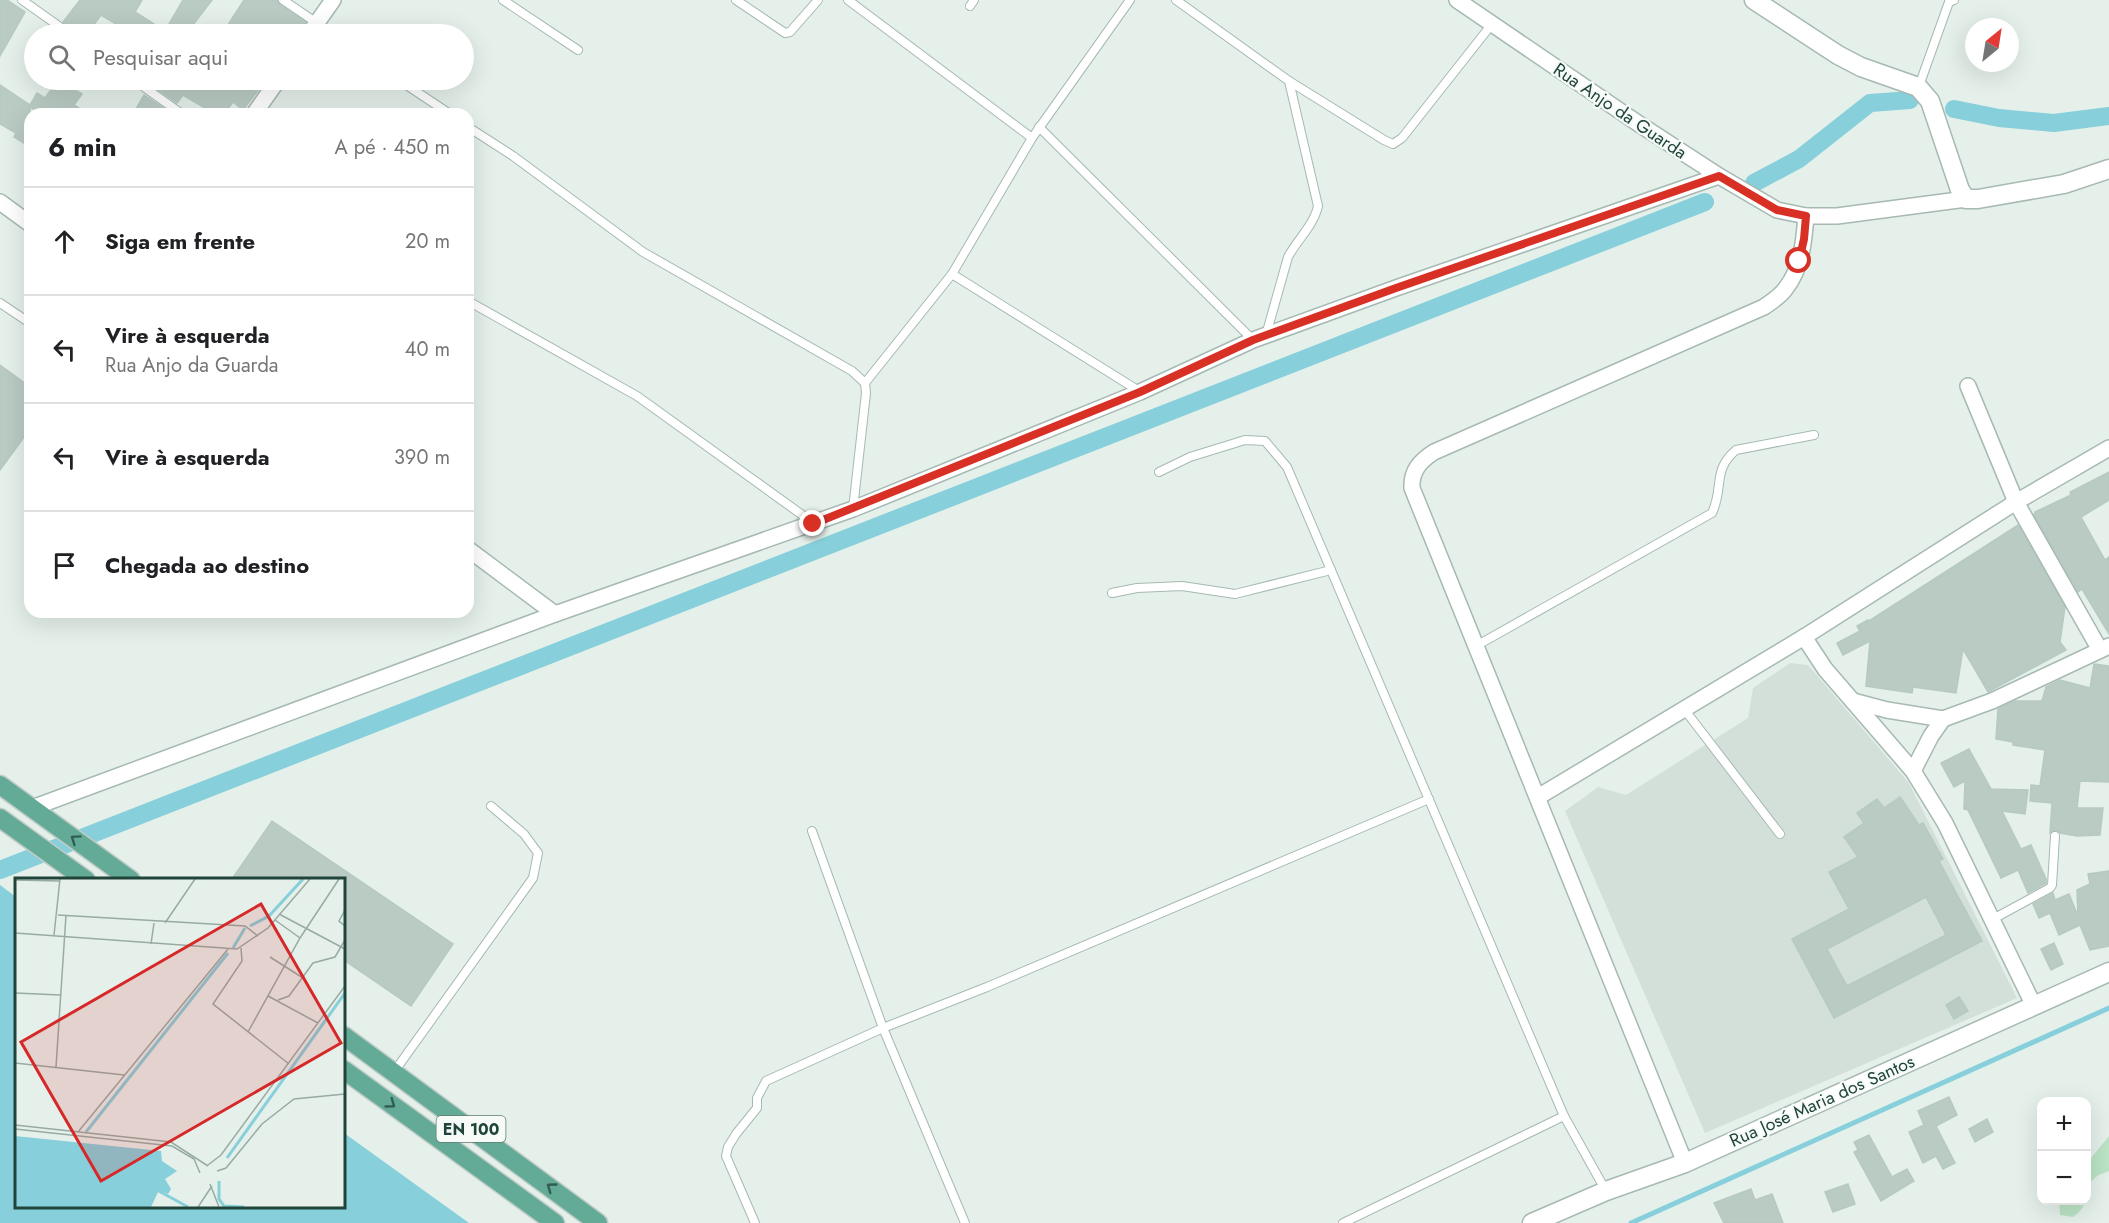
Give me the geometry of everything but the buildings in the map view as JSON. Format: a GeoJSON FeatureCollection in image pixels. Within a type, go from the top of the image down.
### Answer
{"type":"FeatureCollection","features":[{"type":"Feature","properties":{"kind":"main road"},"geometry":{"type":"LineString","coordinates":[[0,785],[130,878]]}},
{"type":"Feature","properties":{"kind":"main road"},"geometry":{"type":"LineString","coordinates":[[0,818],[85,878]]}},
{"type":"Feature","properties":{"kind":"main road","name":"EN 100"},"geometry":{"type":"LineString","coordinates":[[345,1037],[598,1223]]}},
{"type":"Feature","properties":{"kind":"main road","name":"EN 100"},"geometry":{"type":"LineString","coordinates":[[345,1071],[555,1223]]}},
{"type":"Feature","properties":{"kind":"street"},"geometry":{"type":"LineString","coordinates":[[316,24],[333,0]]}},
{"type":"Feature","properties":{"kind":"street","name":"Rua Anjo da Guarda"},"geometry":{"type":"LineString","coordinates":[[1457,0],[1639,124],[1719,176],[1777,210],[1806,216],[1837,216],[1966,199]]}},
{"type":"Feature","properties":{"kind":"street"},"geometry":{"type":"LineString","coordinates":[[1754,0],[1838,55],[1861,67],[1918,87],[1930,101],[1960,190],[1966,199],[1978,199],[2064,184],[2109,169]]}},
{"type":"Feature","properties":{"kind":"street"},"geometry":{"type":"LineString","coordinates":[[258,108],[271,90]]}},
{"type":"Feature","properties":{"kind":"street"},"geometry":{"type":"LineString","coordinates":[[32,808],[555,614],[813,524],[1140,392],[1260,337],[1719,176]]}},
{"type":"Feature","properties":{"kind":"street"},"geometry":{"type":"LineString","coordinates":[[0,202],[24,220]]}},
{"type":"Feature","properties":{"kind":"street"},"geometry":{"type":"LineString","coordinates":[[1685,1163],[1412,488],[1411,479],[1415,469],[1424,458],[1434,452],[1764,308],[1786,288],[1799,261],[1806,216]]}},
{"type":"Feature","properties":{"kind":"street"},"geometry":{"type":"LineString","coordinates":[[1853,701],[1887,710],[1943,718],[1992,701],[2105,648],[2016,502],[1968,386]]}},
{"type":"Feature","properties":{"kind":"street"},"geometry":{"type":"LineString","coordinates":[[1538,797],[1804,637],[2016,502],[2109,448]]}},
{"type":"Feature","properties":{"kind":"street"},"geometry":{"type":"LineString","coordinates":[[474,553],[555,614]]}},
{"type":"Feature","properties":{"kind":"street"},"geometry":{"type":"LineString","coordinates":[[1804,637],[1825,669],[1913,771],[1945,823],[1994,919],[2034,1006]]}},
{"type":"Feature","properties":{"kind":"street"},"geometry":{"type":"LineString","coordinates":[[1913,771],[1943,718]]}},
{"type":"Feature","properties":{"kind":"street","name":"Rua José Maria dos Santos"},"geometry":{"type":"LineString","coordinates":[[1532,1223],[1606,1191],[1685,1163],[2109,972]]}},
{"type":"Feature","properties":{"kind":"lane"},"geometry":{"type":"LineString","coordinates":[[22,0],[56,24]]}},
{"type":"Feature","properties":{"kind":"lane"},"geometry":{"type":"LineString","coordinates":[[283,0],[308,24]]}},
{"type":"Feature","properties":{"kind":"lane"},"geometry":{"type":"LineString","coordinates":[[503,0],[578,50]]}},
{"type":"Feature","properties":{"kind":"lane"},"geometry":{"type":"LineString","coordinates":[[736,0],[785,33],[790,32],[818,0]]}},
{"type":"Feature","properties":{"kind":"lane"},"geometry":{"type":"LineString","coordinates":[[848,0],[1032,138]]}},
{"type":"Feature","properties":{"kind":"lane"},"geometry":{"type":"LineString","coordinates":[[865,383],[952,274],[1032,138],[1130,0]]}},
{"type":"Feature","properties":{"kind":"lane"},"geometry":{"type":"LineString","coordinates":[[1176,0],[1289,81],[1394,144],[1402,138],[1492,24]]}},
{"type":"Feature","properties":{"kind":"lane"},"geometry":{"type":"LineString","coordinates":[[1918,87],[1949,2],[1954,0]]}},
{"type":"Feature","properties":{"kind":"lane"},"geometry":{"type":"LineString","coordinates":[[1039,128],[1260,337],[1288,257],[1316,217],[1318,207],[1289,81]]}},
{"type":"Feature","properties":{"kind":"lane"},"geometry":{"type":"LineString","coordinates":[[148,90],[174,108]]}},
{"type":"Feature","properties":{"kind":"lane"},"geometry":{"type":"LineString","coordinates":[[414,90],[441,108]]}},
{"type":"Feature","properties":{"kind":"lane"},"geometry":{"type":"LineString","coordinates":[[474,131],[513,156],[644,252],[852,371],[865,383],[866,393],[853,508]]}},
{"type":"Feature","properties":{"kind":"lane"},"geometry":{"type":"LineString","coordinates":[[952,274],[1140,392]]}},
{"type":"Feature","properties":{"kind":"lane"},"geometry":{"type":"LineString","coordinates":[[0,303],[24,319]]}},
{"type":"Feature","properties":{"kind":"lane"},"geometry":{"type":"LineString","coordinates":[[474,304],[637,396],[813,524]]}},
{"type":"Feature","properties":{"kind":"lane"},"geometry":{"type":"LineString","coordinates":[[1476,646],[1712,513],[1717,502],[1721,470],[1727,458],[1736,450],[1814,435]]}},
{"type":"Feature","properties":{"kind":"lane"},"geometry":{"type":"LineString","coordinates":[[1159,472],[1190,457],[1245,440],[1265,441],[1287,467],[1564,1116],[1606,1191]]}},
{"type":"Feature","properties":{"kind":"lane"},"geometry":{"type":"LineString","coordinates":[[1112,593],[1137,588],[1182,586],[1235,594],[1331,570]]}},
{"type":"Feature","properties":{"kind":"lane"},"geometry":{"type":"LineString","coordinates":[[1684,709],[1780,834]]}},
{"type":"Feature","properties":{"kind":"lane"},"geometry":{"type":"LineString","coordinates":[[755,1223],[726,1156],[736,1134],[757,1108],[757,1098],[766,1081],[883,1028],[987,987],[1429,800]]}},
{"type":"Feature","properties":{"kind":"lane"},"geometry":{"type":"LineString","coordinates":[[394,1072],[532,878],[538,854],[524,834],[491,806]]}},
{"type":"Feature","properties":{"kind":"lane"},"geometry":{"type":"LineString","coordinates":[[812,831],[883,1028],[965,1223]]}},
{"type":"Feature","properties":{"kind":"lane"},"geometry":{"type":"LineString","coordinates":[[1994,919],[2050,888],[2055,836]]}},
{"type":"Feature","properties":{"kind":"lane"},"geometry":{"type":"LineString","coordinates":[[1343,1223],[1564,1116]]}},
{"type":"Feature","properties":{"kind":"shaded area"},"geometry":{"type":"Polygon","coordinates":[[[1790,663],[1808,665],[1909,783],[2017,998],[1705,1133],[1565,811],[1598,787],[1626,795],[1748,718],[1753,688],[1790,663]]]}},
{"type":"Feature","properties":{"kind":"green space"},"geometry":{"type":"Polygon","coordinates":[[[2109,1136],[2109,1171],[2091,1183],[2091,1158],[2109,1136]]]}},
{"type":"Feature","properties":{"kind":"green space"},"geometry":{"type":"Polygon","coordinates":[[[2059,1205],[2084,1205],[2073,1217],[2060,1215],[2059,1205]]]}},
{"type":"Feature","properties":{"kind":"water"},"geometry":{"type":"Polygon","coordinates":[[[0,885],[15,896],[15,1208],[345,1208],[345,1134],[469,1223],[0,1223],[0,885]]]}},
{"type":"Feature","properties":{"kind":"waterway"},"geometry":{"type":"LineString","coordinates":[[1754,183],[1799,159],[1870,103],[1910,100]]}},
{"type":"Feature","properties":{"kind":"waterway"},"geometry":{"type":"LineString","coordinates":[[1954,109],[1999,118],[2054,123],[2109,116]]}},
{"type":"Feature","properties":{"kind":"waterway"},"geometry":{"type":"LineString","coordinates":[[0,870],[1705,202]]}},
{"type":"Feature","properties":{"kind":"waterway"},"geometry":{"type":"LineString","coordinates":[[1631,1223],[2109,1008]]}},
{"type":"Feature","properties":{"kind":"route"},"geometry":{"type":"LineString","coordinates":[[813,524],[1140,392],[1253,340],[1719,176],[1777,210],[1806,216],[1799,261]]}}]}
